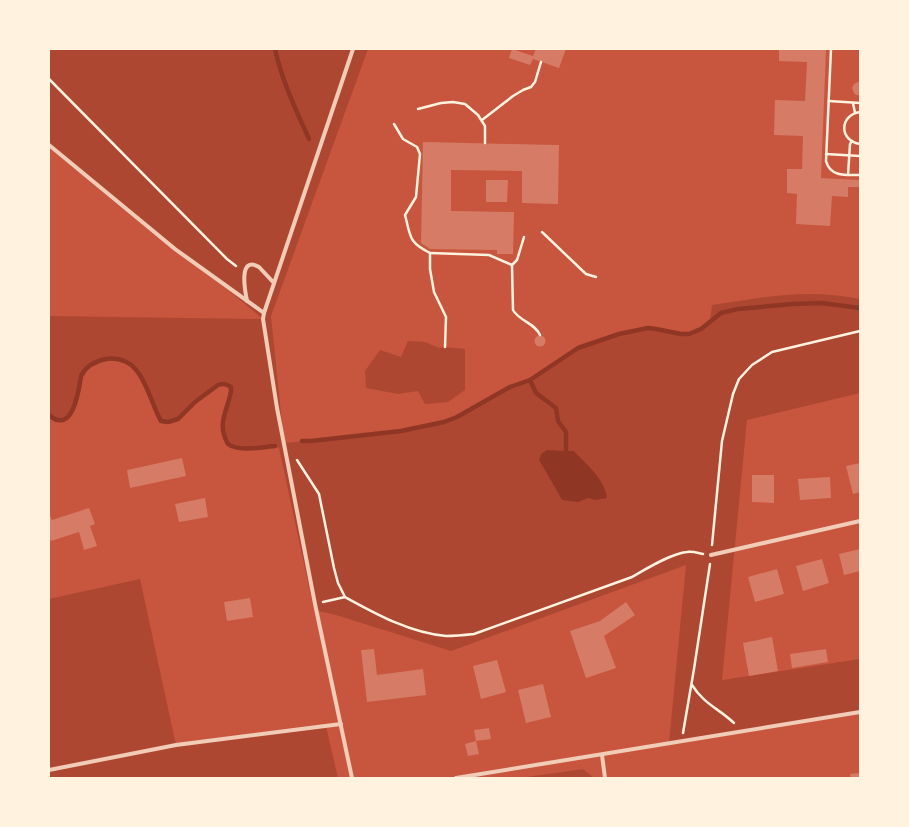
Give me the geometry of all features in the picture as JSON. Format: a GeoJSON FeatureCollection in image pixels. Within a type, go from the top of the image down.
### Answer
{"type":"FeatureCollection","features":[{"type":"Feature","properties":{"kind":"street"},"geometry":{"type":"LineString","coordinates":[[352,778],[315,604],[285,448],[264,327],[264,313],[354,49]]}},
{"type":"Feature","properties":{"kind":"street"},"geometry":{"type":"LineString","coordinates":[[49,145],[175,249],[264,313]]}},
{"type":"Feature","properties":{"kind":"street"},"geometry":{"type":"LineString","coordinates":[[247,301],[244,272],[249,266],[256,265],[274,283]]}},
{"type":"Feature","properties":{"kind":"street"},"geometry":{"type":"LineString","coordinates":[[711,555],[860,521]]}},
{"type":"Feature","properties":{"kind":"street"},"geometry":{"type":"LineString","coordinates":[[456,778],[860,712]]}},
{"type":"Feature","properties":{"kind":"street"},"geometry":{"type":"LineString","coordinates":[[49,770],[176,745],[341,724]]}},
{"type":"Feature","properties":{"kind":"street"},"geometry":{"type":"LineString","coordinates":[[602,755],[605,778]]}},
{"type":"Feature","properties":{"kind":"path"},"geometry":{"type":"LineString","coordinates":[[831,49],[826,154],[828,167],[832,172],[837,174],[860,175]]}},
{"type":"Feature","properties":{"kind":"path"},"geometry":{"type":"LineString","coordinates":[[482,120],[513,96],[531,87],[535,82],[541,62]]}},
{"type":"Feature","properties":{"kind":"path"},"geometry":{"type":"LineString","coordinates":[[49,79],[227,259],[244,272]]}},
{"type":"Feature","properties":{"kind":"path"},"geometry":{"type":"LineString","coordinates":[[829,101],[860,103]]}},
{"type":"Feature","properties":{"kind":"path"},"geometry":{"type":"LineString","coordinates":[[418,110],[441,103],[453,102],[465,104],[478,115],[486,126],[485,143]]}},
{"type":"Feature","properties":{"kind":"path"},"geometry":{"type":"LineString","coordinates":[[853,103],[854,113]]}},
{"type":"Feature","properties":{"kind":"path"},"geometry":{"type":"LineString","coordinates":[[860,112],[854,113],[848,117],[845,124],[845,132],[852,142],[860,144]]}},
{"type":"Feature","properties":{"kind":"path"},"geometry":{"type":"LineString","coordinates":[[394,124],[403,139],[417,147],[420,154],[416,197],[404,215],[413,242],[430,253],[489,255],[512,265]]}},
{"type":"Feature","properties":{"kind":"path"},"geometry":{"type":"LineString","coordinates":[[848,175],[850,144],[852,142]]}},
{"type":"Feature","properties":{"kind":"path"},"geometry":{"type":"LineString","coordinates":[[826,154],[860,156]]}},
{"type":"Feature","properties":{"kind":"path"},"geometry":{"type":"LineString","coordinates":[[542,232],[586,274],[596,276]]}},
{"type":"Feature","properties":{"kind":"path"},"geometry":{"type":"LineString","coordinates":[[524,237],[517,260],[512,265],[513,310],[516,315],[538,329],[540,335]]}},
{"type":"Feature","properties":{"kind":"path"},"geometry":{"type":"LineString","coordinates":[[430,253],[430,269],[434,292],[446,317],[445,347]]}},
{"type":"Feature","properties":{"kind":"path"},"geometry":{"type":"LineString","coordinates":[[682,741],[692,685],[711,555],[722,441],[733,394],[739,379],[752,365],[772,352],[860,331]]}},
{"type":"Feature","properties":{"kind":"path"},"geometry":{"type":"LineString","coordinates":[[285,448],[297,460],[319,494],[334,568],[338,583],[345,597],[379,615],[418,630],[446,636],[474,634],[632,577],[678,554],[688,552],[711,555]]}},
{"type":"Feature","properties":{"kind":"path"},"geometry":{"type":"LineString","coordinates":[[315,604],[345,597]]}},
{"type":"Feature","properties":{"kind":"path"},"geometry":{"type":"LineString","coordinates":[[692,685],[706,703],[727,716],[743,731]]}},
{"type":"Feature","properties":{"kind":"shaded area"},"geometry":{"type":"Polygon","coordinates":[[[49,49],[368,49],[271,316],[284,443],[398,432],[448,421],[508,388],[529,380],[545,371],[570,352],[581,346],[606,337],[636,330],[654,328],[682,334],[694,332],[710,321],[712,305],[768,297],[804,294],[823,294],[860,299],[860,393],[747,420],[722,680],[860,659],[860,712],[669,743],[686,565],[451,651],[336,615],[314,610],[279,448],[275,446],[244,448],[229,444],[225,438],[223,428],[225,412],[231,391],[228,385],[218,385],[195,402],[178,419],[168,422],[161,421],[141,377],[134,368],[125,362],[114,358],[101,360],[90,365],[83,372],[77,398],[73,409],[69,414],[64,419],[49,415],[49,316],[263,319],[49,145],[49,49]],[[555,450],[539,460],[562,500],[588,498],[595,500],[593,472],[574,451],[555,450]]]}},
{"type":"Feature","properties":{"kind":"shaded area"},"geometry":{"type":"Polygon","coordinates":[[[408,341],[425,342],[439,348],[445,347],[465,349],[465,390],[448,402],[425,404],[418,391],[398,394],[366,388],[365,371],[380,350],[401,357],[408,341]]]}},
{"type":"Feature","properties":{"kind":"shaded area"},"geometry":{"type":"Polygon","coordinates":[[[547,450],[574,451],[599,478],[606,491],[607,498],[595,500],[588,498],[578,502],[562,500],[539,460],[541,454],[547,450]]]}},
{"type":"Feature","properties":{"kind":"shaded area"},"geometry":{"type":"Polygon","coordinates":[[[140,579],[176,745],[326,726],[338,778],[49,778],[49,599],[140,579]]]}},
{"type":"Feature","properties":{"kind":"shaded area"},"geometry":{"type":"Polygon","coordinates":[[[583,769],[594,778],[524,778],[527,777],[583,769]]]}},
{"type":"Feature","properties":{"kind":"building"},"geometry":{"type":"Polygon","coordinates":[[[512,49],[533,56],[536,49],[566,49],[559,68],[533,59],[530,65],[509,58],[512,49]]]}},
{"type":"Feature","properties":{"kind":"building"},"geometry":{"type":"Polygon","coordinates":[[[779,49],[826,49],[821,178],[860,180],[860,187],[848,187],[848,197],[832,196],[830,226],[796,224],[797,194],[787,193],[787,169],[802,169],[803,136],[774,135],[775,100],[805,101],[807,62],[779,61],[779,49]]]}},
{"type":"Feature","properties":{"kind":"building"},"geometry":{"type":"Polygon","coordinates":[[[860,81],[860,95],[856,95],[852,88],[854,84],[860,81]]]}},
{"type":"Feature","properties":{"kind":"building"},"geometry":{"type":"Polygon","coordinates":[[[423,142],[559,145],[558,204],[522,203],[522,171],[451,170],[451,211],[514,212],[513,254],[497,254],[497,250],[430,249],[421,243],[423,142]]]}},
{"type":"Feature","properties":{"kind":"building"},"geometry":{"type":"Polygon","coordinates":[[[486,180],[508,180],[507,202],[486,202],[486,180]]]}},
{"type":"Feature","properties":{"kind":"building"},"geometry":{"type":"Polygon","coordinates":[[[540,335],[544,337],[546,341],[544,345],[540,347],[536,345],[534,341],[536,337],[540,335]]]}},
{"type":"Feature","properties":{"kind":"building"},"geometry":{"type":"Polygon","coordinates":[[[182,458],[186,476],[130,488],[127,470],[182,458]]]}},
{"type":"Feature","properties":{"kind":"building"},"geometry":{"type":"Polygon","coordinates":[[[860,463],[860,492],[853,494],[846,466],[860,463]]]}},
{"type":"Feature","properties":{"kind":"building"},"geometry":{"type":"Polygon","coordinates":[[[752,475],[774,475],[774,503],[752,502],[752,475]]]}},
{"type":"Feature","properties":{"kind":"building"},"geometry":{"type":"Polygon","coordinates":[[[830,477],[831,498],[800,500],[798,479],[830,477]]]}},
{"type":"Feature","properties":{"kind":"building"},"geometry":{"type":"Polygon","coordinates":[[[205,498],[208,517],[179,522],[175,504],[205,498]]]}},
{"type":"Feature","properties":{"kind":"building"},"geometry":{"type":"Polygon","coordinates":[[[89,508],[95,524],[90,526],[97,546],[84,550],[79,532],[51,541],[49,536],[49,513],[52,520],[89,508]]]}},
{"type":"Feature","properties":{"kind":"building"},"geometry":{"type":"Polygon","coordinates":[[[860,549],[860,571],[844,575],[839,554],[860,549]]]}},
{"type":"Feature","properties":{"kind":"building"},"geometry":{"type":"Polygon","coordinates":[[[822,559],[829,583],[803,591],[796,566],[822,559]]]}},
{"type":"Feature","properties":{"kind":"building"},"geometry":{"type":"Polygon","coordinates":[[[777,569],[784,594],[755,602],[748,577],[777,569]]]}},
{"type":"Feature","properties":{"kind":"building"},"geometry":{"type":"Polygon","coordinates":[[[250,598],[253,617],[227,621],[224,602],[250,598]]]}},
{"type":"Feature","properties":{"kind":"building"},"geometry":{"type":"Polygon","coordinates":[[[626,602],[635,615],[604,636],[616,668],[586,678],[570,631],[600,621],[626,602]]]}},
{"type":"Feature","properties":{"kind":"building"},"geometry":{"type":"Polygon","coordinates":[[[772,637],[778,671],[749,676],[743,643],[772,637]]]}},
{"type":"Feature","properties":{"kind":"building"},"geometry":{"type":"Polygon","coordinates":[[[374,649],[377,675],[423,669],[426,695],[367,702],[361,650],[374,649]]]}},
{"type":"Feature","properties":{"kind":"building"},"geometry":{"type":"Polygon","coordinates":[[[826,649],[828,662],[792,668],[790,654],[826,649]]]}},
{"type":"Feature","properties":{"kind":"building"},"geometry":{"type":"Polygon","coordinates":[[[497,660],[506,692],[481,699],[473,666],[497,660]]]}},
{"type":"Feature","properties":{"kind":"building"},"geometry":{"type":"Polygon","coordinates":[[[543,684],[551,717],[526,723],[518,690],[543,684]]]}},
{"type":"Feature","properties":{"kind":"building"},"geometry":{"type":"Polygon","coordinates":[[[489,728],[491,739],[476,741],[474,730],[489,728]]]}},
{"type":"Feature","properties":{"kind":"building"},"geometry":{"type":"Polygon","coordinates":[[[476,741],[479,754],[468,756],[465,744],[476,741]]]}},
{"type":"Feature","properties":{"kind":"building"},"geometry":{"type":"Polygon","coordinates":[[[860,773],[860,778],[851,778],[850,774],[860,773]]]}},
{"type":"Feature","properties":{"kind":"waterway"},"geometry":{"type":"LineString","coordinates":[[275,49],[285,84],[309,139]]}},
{"type":"Feature","properties":{"kind":"waterway"},"geometry":{"type":"LineString","coordinates":[[302,441],[401,431],[444,422],[457,417],[510,387],[530,380],[578,348],[619,334],[648,328],[689,334],[701,329],[721,313],[738,309],[821,303],[860,308]]}},
{"type":"Feature","properties":{"kind":"waterway"},"geometry":{"type":"LineString","coordinates":[[49,415],[57,420],[64,420],[73,408],[79,391],[83,372],[88,367],[102,360],[119,359],[129,363],[136,370],[142,379],[161,421],[168,422],[178,419],[195,402],[218,385],[224,384],[231,387],[230,398],[223,423],[223,430],[228,444],[238,448],[275,446]]}},
{"type":"Feature","properties":{"kind":"waterway"},"geometry":{"type":"LineString","coordinates":[[530,380],[536,393],[556,408],[558,421],[566,432],[566,450]]}}]}
